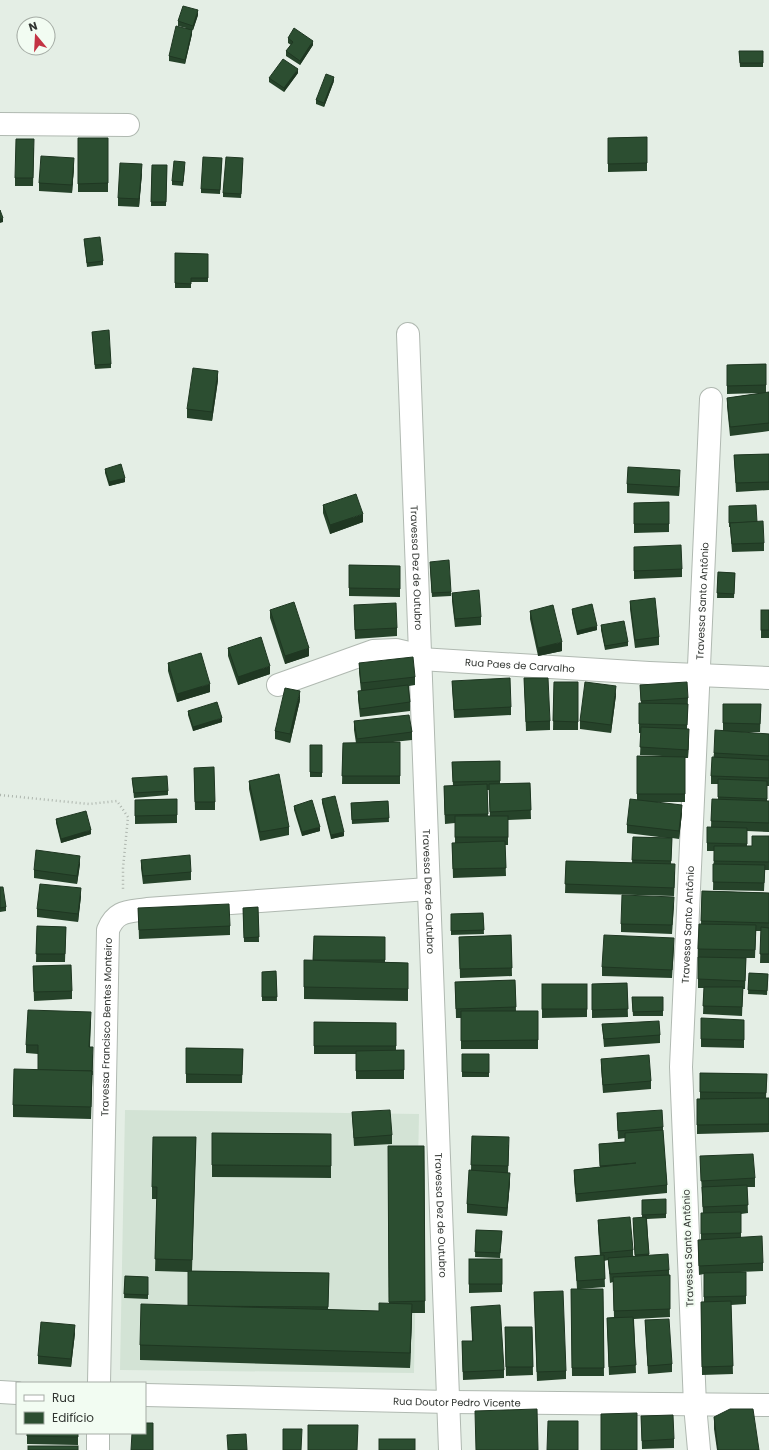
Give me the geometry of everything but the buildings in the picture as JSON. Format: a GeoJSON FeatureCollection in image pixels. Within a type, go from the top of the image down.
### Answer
{"type":"FeatureCollection","features":[{"type":"Feature","properties":{"kind":"street"},"geometry":{"type":"LineString","coordinates":[[0,124],[128,125]]}},
{"type":"Feature","properties":{"kind":"street","name":"Travessa Dez de Outubro"},"geometry":{"type":"LineString","coordinates":[[408,334],[450,1450]]}},
{"type":"Feature","properties":{"kind":"street","name":"Travessa Santo Antônio"},"geometry":{"type":"LineString","coordinates":[[699,1450],[695,1405],[681,1067],[710,399]]}},
{"type":"Feature","properties":{"kind":"street","name":"Rua Paes de Carvalho"},"geometry":{"type":"LineString","coordinates":[[278,685],[373,651],[396,650],[409,653],[420,659],[649,673],[769,678]]}},
{"type":"Feature","properties":{"kind":"street"},"geometry":{"type":"LineString","coordinates":[[124,912],[147,909],[428,889]]}},
{"type":"Feature","properties":{"kind":"street","name":"Travessa Francisco Bentes Monteiro"},"geometry":{"type":"LineString","coordinates":[[99,1382],[108,930],[112,921],[124,912]]}},
{"type":"Feature","properties":{"kind":"street"},"geometry":{"type":"LineString","coordinates":[[0,1392],[16,1392]]}},
{"type":"Feature","properties":{"kind":"street","name":"Rua Doutor Pedro Vicente"},"geometry":{"type":"LineString","coordinates":[[146,1395],[449,1402],[769,1405]]}},
{"type":"Feature","properties":{"kind":"street"},"geometry":{"type":"LineString","coordinates":[[98,1434],[98,1450]]}},
{"type":"Feature","properties":{"kind":"path"},"geometry":{"type":"LineString","coordinates":[[0,795],[89,804],[118,801],[128,817],[123,868],[124,912]]}},
{"type":"Feature","properties":{"kind":"shaded area"},"geometry":{"type":"Polygon","coordinates":[[[125,1110],[419,1114],[414,1373],[120,1370],[125,1110]]]}}]}
